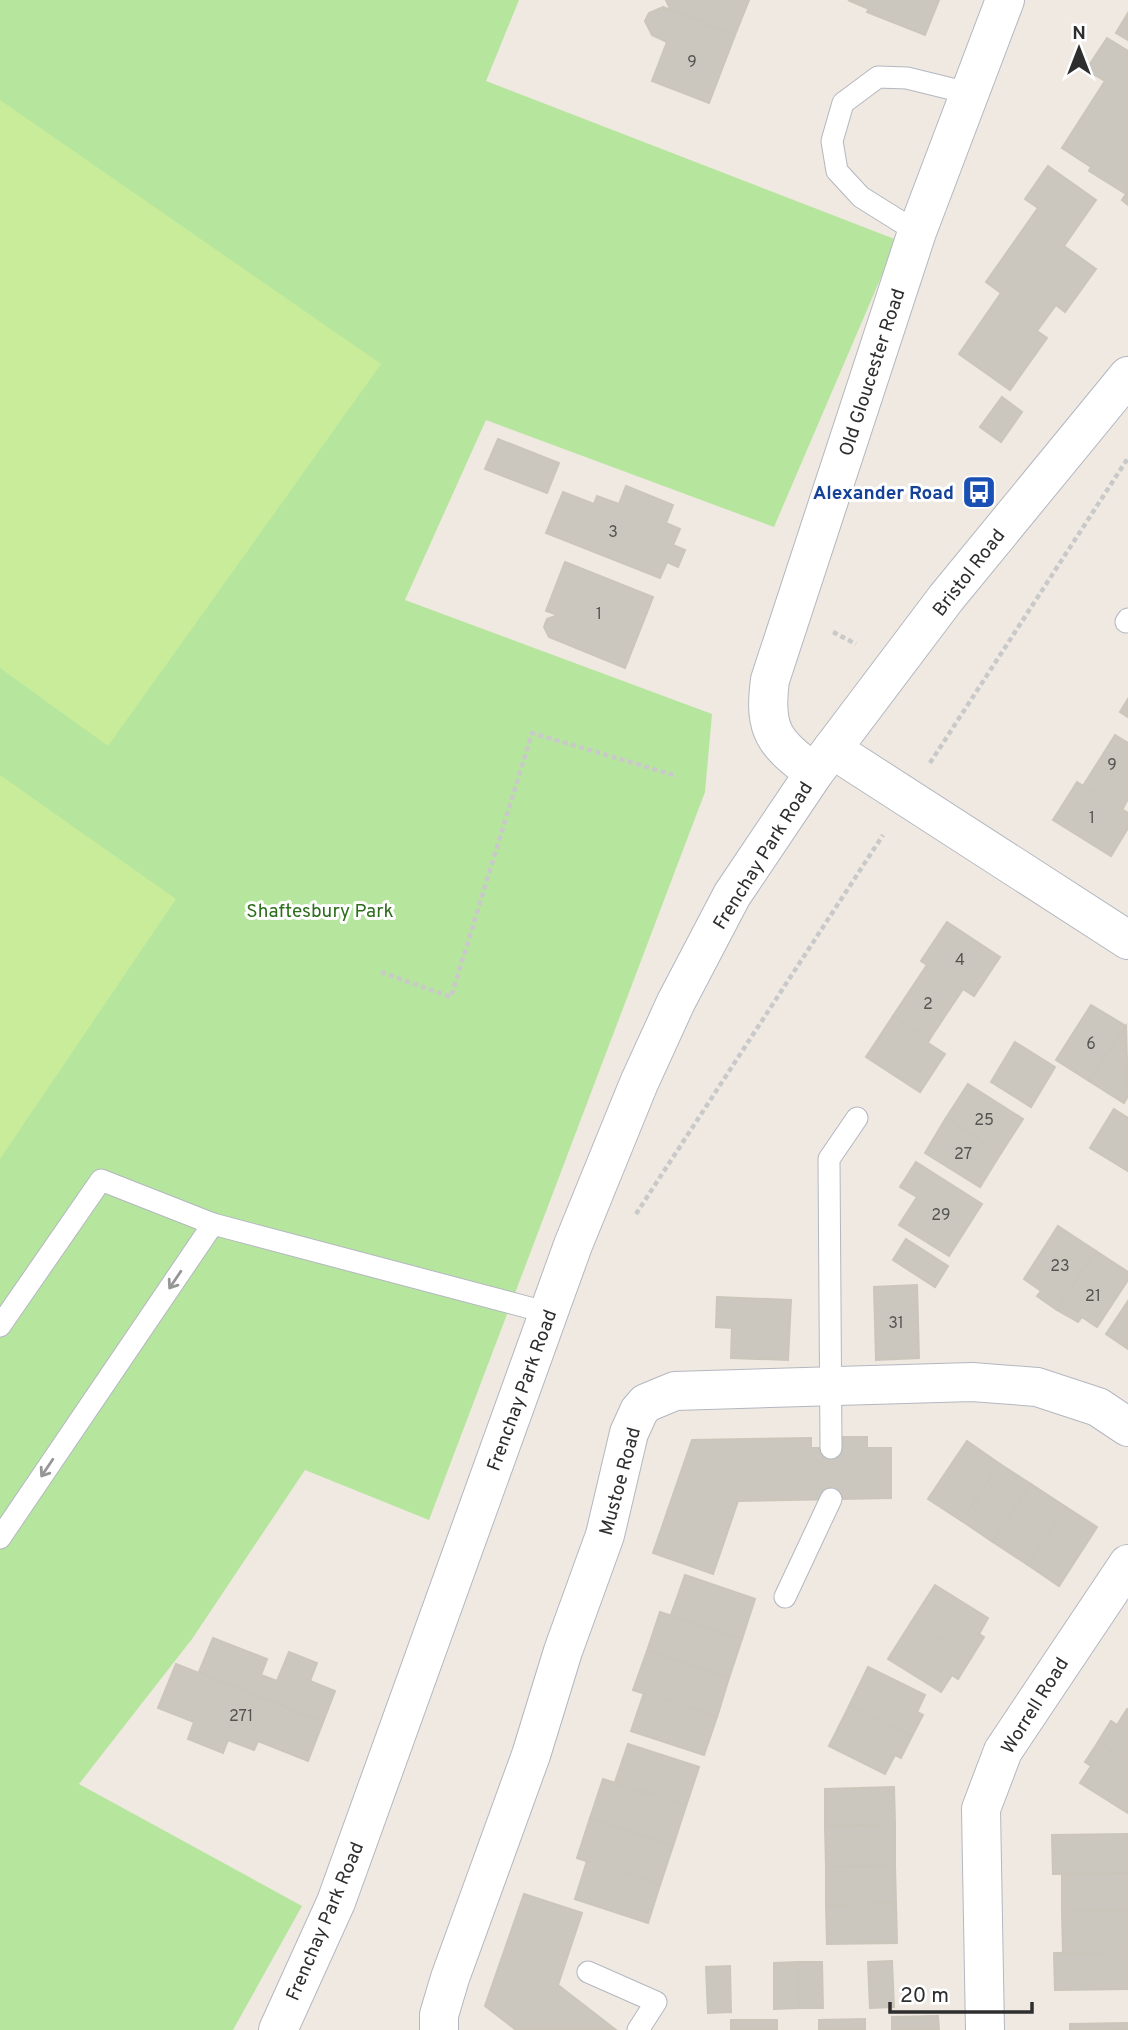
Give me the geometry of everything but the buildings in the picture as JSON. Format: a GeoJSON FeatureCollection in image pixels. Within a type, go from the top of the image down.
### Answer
{"type":"FeatureCollection","features":[{"type":"Feature","properties":{"kind":"street","name":"Old Gloucester Road"},"geometry":{"type":"LineString","coordinates":[[823,761],[776,741],[769,723],[770,680],[917,232],[1005,0]]}},
{"type":"Feature","properties":{"kind":"street","name":"Bristol Road"},"geometry":{"type":"LineString","coordinates":[[823,761],[946,598],[1128,376]]}},
{"type":"Feature","properties":{"kind":"street"},"geometry":{"type":"LineString","coordinates":[[823,761],[907,798],[1128,940]]}},
{"type":"Feature","properties":{"kind":"street","name":"Frenchay Park Road"},"geometry":{"type":"LineString","coordinates":[[278,2030],[336,1902],[607,1157],[676,1002],[732,895],[823,761]]}},
{"type":"Feature","properties":{"kind":"street","name":"Mustoe Road"},"geometry":{"type":"LineString","coordinates":[[439,2030],[439,2015],[450,1978],[531,1755],[563,1651],[612,1514],[624,1448],[639,1411],[646,1403],[676,1391],[830,1384],[972,1382],[1037,1387],[1098,1407],[1128,1427]]}},
{"type":"Feature","properties":{"kind":"street","name":"Worrell Road"},"geometry":{"type":"LineString","coordinates":[[985,2030],[981,1809],[1003,1751],[1128,1564]]}},
{"type":"Feature","properties":{"kind":"lane"},"geometry":{"type":"LineString","coordinates":[[917,232],[861,197],[837,171],[832,141],[843,103],[878,77],[907,78],[968,93]]}},
{"type":"Feature","properties":{"kind":"lane"},"geometry":{"type":"LineString","coordinates":[[831,1448],[829,1159],[857,1118]]}},
{"type":"Feature","properties":{"kind":"lane"},"geometry":{"type":"LineString","coordinates":[[0,1326],[101,1180],[214,1224],[549,1313]]}},
{"type":"Feature","properties":{"kind":"lane"},"geometry":{"type":"LineString","coordinates":[[0,1538],[214,1224]]}},
{"type":"Feature","properties":{"kind":"lane"},"geometry":{"type":"LineString","coordinates":[[785,1597],[831,1499]]}},
{"type":"Feature","properties":{"kind":"lane"},"geometry":{"type":"LineString","coordinates":[[588,1972],[656,2002],[638,2030]]}},
{"type":"Feature","properties":{"kind":"path"},"geometry":{"type":"LineString","coordinates":[[631,1223],[1128,458]]}},
{"type":"Feature","properties":{"kind":"path"},"geometry":{"type":"LineString","coordinates":[[791,612],[898,665]]}},
{"type":"Feature","properties":{"kind":"path"},"geometry":{"type":"LineString","coordinates":[[381,972],[451,997],[532,733],[677,776]]}},
{"type":"Feature","properties":{"kind":"green space","name":"Shaftesbury Park"},"geometry":{"type":"Polygon","coordinates":[[[0,0],[519,0],[486,81],[897,240],[774,527],[486,420],[405,600],[712,714],[705,792],[429,1520],[305,1470],[192,1639],[79,1784],[302,1906],[233,2030],[0,2030],[0,0]]]}},
{"type":"Feature","properties":{"kind":"green space"},"geometry":{"type":"Polygon","coordinates":[[[0,100],[381,364],[108,746],[0,668],[0,100]]]}},
{"type":"Feature","properties":{"kind":"green space"},"geometry":{"type":"Polygon","coordinates":[[[0,775],[176,899],[0,1159],[0,775]]]}},
{"type":"Feature","properties":{"kind":"place","name":"Alexander Road"},"geometry":{"type":"Point","coordinates":[979,492]}}]}
